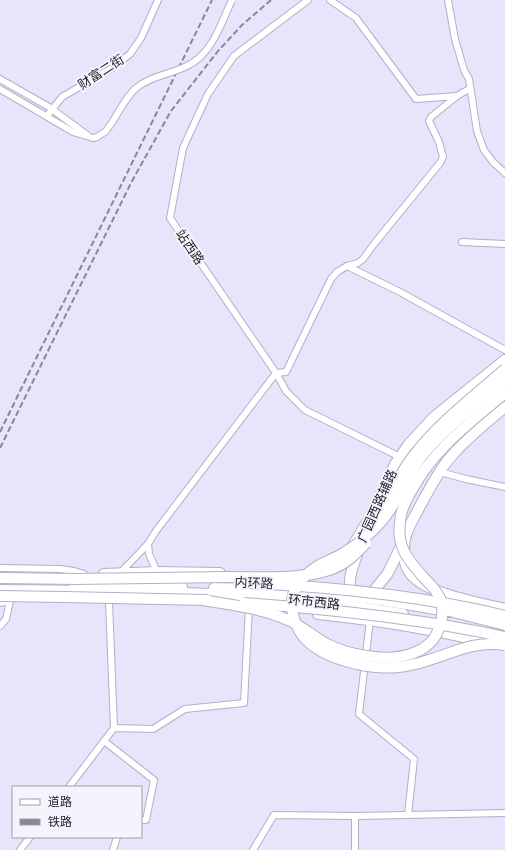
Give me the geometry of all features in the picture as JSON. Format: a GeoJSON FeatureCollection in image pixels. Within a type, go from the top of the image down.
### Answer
{"type":"FeatureCollection","features":[{"type":"Feature","properties":{"kind":"main road","name":"广园西路辅路"},"geometry":{"type":"LineString","coordinates":[[359,607],[353,598],[350,589],[351,572],[368,519],[400,457],[409,444],[429,422],[505,360]]}},
{"type":"Feature","properties":{"kind":"main road"},"geometry":{"type":"LineString","coordinates":[[73,578],[298,575],[322,571],[341,565],[366,543],[403,472],[424,442],[450,416],[505,370]]}},
{"type":"Feature","properties":{"kind":"main road"},"geometry":{"type":"LineString","coordinates":[[505,381],[451,426],[426,452],[407,478],[386,516],[369,534],[344,553],[320,565],[302,579],[294,591],[292,608],[294,621],[300,633],[311,644],[325,653],[339,659],[369,666],[408,666],[430,660],[467,646],[489,644],[505,646]]}},
{"type":"Feature","properties":{"kind":"main road","name":"内环路"},"geometry":{"type":"LineString","coordinates":[[203,600],[256,610],[279,617],[293,623],[336,648],[369,657],[394,657],[416,653],[425,648],[436,637],[442,619],[441,602],[435,591],[409,560],[402,549],[398,530],[401,513],[415,484],[440,450],[505,393]]}},
{"type":"Feature","properties":{"kind":"main road"},"geometry":{"type":"LineString","coordinates":[[358,618],[359,607],[388,573],[426,495],[440,472],[456,451],[473,434],[505,407]]}},
{"type":"Feature","properties":{"kind":"main road"},"geometry":{"type":"LineString","coordinates":[[0,573],[84,579],[119,573],[321,573],[331,570],[344,560],[368,519]]}},
{"type":"Feature","properties":{"kind":"main road"},"geometry":{"type":"LineString","coordinates":[[407,533],[405,546],[406,567],[416,580],[449,596],[505,609]]}},
{"type":"Feature","properties":{"kind":"main road"},"geometry":{"type":"LineString","coordinates":[[242,573],[272,594]]}},
{"type":"Feature","properties":{"kind":"main road","name":"内环路"},"geometry":{"type":"LineString","coordinates":[[0,578],[174,580],[285,585],[456,605],[505,616]]}},
{"type":"Feature","properties":{"kind":"main road","name":"环市西路"},"geometry":{"type":"LineString","coordinates":[[0,582],[84,579],[272,594],[353,598],[369,596]]}},
{"type":"Feature","properties":{"kind":"main road","name":"环市西路"},"geometry":{"type":"LineString","coordinates":[[0,590],[189,594],[272,594],[359,607],[505,633]]}},
{"type":"Feature","properties":{"kind":"main road","name":"内环路"},"geometry":{"type":"LineString","coordinates":[[0,596],[65,596],[203,600],[345,611],[457,627],[505,637]]}},
{"type":"Feature","properties":{"kind":"main road"},"geometry":{"type":"LineString","coordinates":[[369,596],[465,614],[505,624]]}},
{"type":"Feature","properties":{"kind":"main road"},"geometry":{"type":"LineString","coordinates":[[10,601],[109,602],[249,607],[358,618],[457,635],[505,646]]}},
{"type":"Feature","properties":{"kind":"main road"},"geometry":{"type":"LineString","coordinates":[[375,621],[381,611]]}},
{"type":"Feature","properties":{"kind":"street","name":"财富二街"},"geometry":{"type":"LineString","coordinates":[[47,116],[62,97],[112,68],[130,54],[141,38],[158,0]]}},
{"type":"Feature","properties":{"kind":"street"},"geometry":{"type":"LineString","coordinates":[[0,89],[73,132],[93,138],[101,136],[113,121],[128,96],[136,89],[154,78],[182,69],[199,59],[212,42],[232,0]]}},
{"type":"Feature","properties":{"kind":"street","name":"站西路"},"geometry":{"type":"LineString","coordinates":[[308,0],[234,56],[208,94],[183,148],[170,218],[276,373],[286,391],[305,410],[400,457]]}},
{"type":"Feature","properties":{"kind":"street"},"geometry":{"type":"LineString","coordinates":[[330,0],[356,18],[416,99],[457,96]]}},
{"type":"Feature","properties":{"kind":"street"},"geometry":{"type":"LineString","coordinates":[[448,0],[455,39],[468,79],[477,131],[484,150],[493,162],[505,173]]}},
{"type":"Feature","properties":{"kind":"street"},"geometry":{"type":"LineString","coordinates":[[0,79],[52,109],[89,136]]}},
{"type":"Feature","properties":{"kind":"street"},"geometry":{"type":"LineString","coordinates":[[119,573],[148,544],[156,531],[276,373],[286,372],[331,279],[337,272],[347,266],[363,260],[374,244],[440,163],[443,157],[439,142],[429,121],[431,117],[457,96],[469,89]]}},
{"type":"Feature","properties":{"kind":"street"},"geometry":{"type":"LineString","coordinates":[[462,242],[505,244]]}},
{"type":"Feature","properties":{"kind":"street"},"geometry":{"type":"LineString","coordinates":[[347,266],[400,292],[505,350]]}},
{"type":"Feature","properties":{"kind":"street"},"geometry":{"type":"LineString","coordinates":[[440,472],[505,487]]}},
{"type":"Feature","properties":{"kind":"street"},"geometry":{"type":"LineString","coordinates":[[148,544],[149,554],[160,572],[163,586]]}},
{"type":"Feature","properties":{"kind":"street"},"geometry":{"type":"LineString","coordinates":[[0,568],[60,569],[74,571],[84,579]]}},
{"type":"Feature","properties":{"kind":"street"},"geometry":{"type":"LineString","coordinates":[[0,603],[10,601],[6,618],[0,626]]}},
{"type":"Feature","properties":{"kind":"street"},"geometry":{"type":"LineString","coordinates":[[72,786],[114,728],[109,602]]}},
{"type":"Feature","properties":{"kind":"street"},"geometry":{"type":"LineString","coordinates":[[114,728],[153,730],[185,709],[244,703],[249,607]]}},
{"type":"Feature","properties":{"kind":"street"},"geometry":{"type":"LineString","coordinates":[[375,621],[359,714],[414,759],[408,815]]}},
{"type":"Feature","properties":{"kind":"street"},"geometry":{"type":"LineString","coordinates":[[104,742],[154,780],[146,820],[142,820]]}},
{"type":"Feature","properties":{"kind":"street"},"geometry":{"type":"LineString","coordinates":[[253,850],[274,815],[355,816],[505,813]]}},
{"type":"Feature","properties":{"kind":"street"},"geometry":{"type":"LineString","coordinates":[[355,816],[355,850]]}},
{"type":"Feature","properties":{"kind":"street"},"geometry":{"type":"LineString","coordinates":[[20,850],[29,838]]}},
{"type":"Feature","properties":{"kind":"street"},"geometry":{"type":"LineString","coordinates":[[113,850],[117,838]]}},
{"type":"Feature","properties":{"kind":"railway"},"geometry":{"type":"LineString","coordinates":[[0,432],[212,0]]}},
{"type":"Feature","properties":{"kind":"railway"},"geometry":{"type":"LineString","coordinates":[[0,448],[132,181],[171,111],[218,51],[242,25],[271,0]]}}]}
